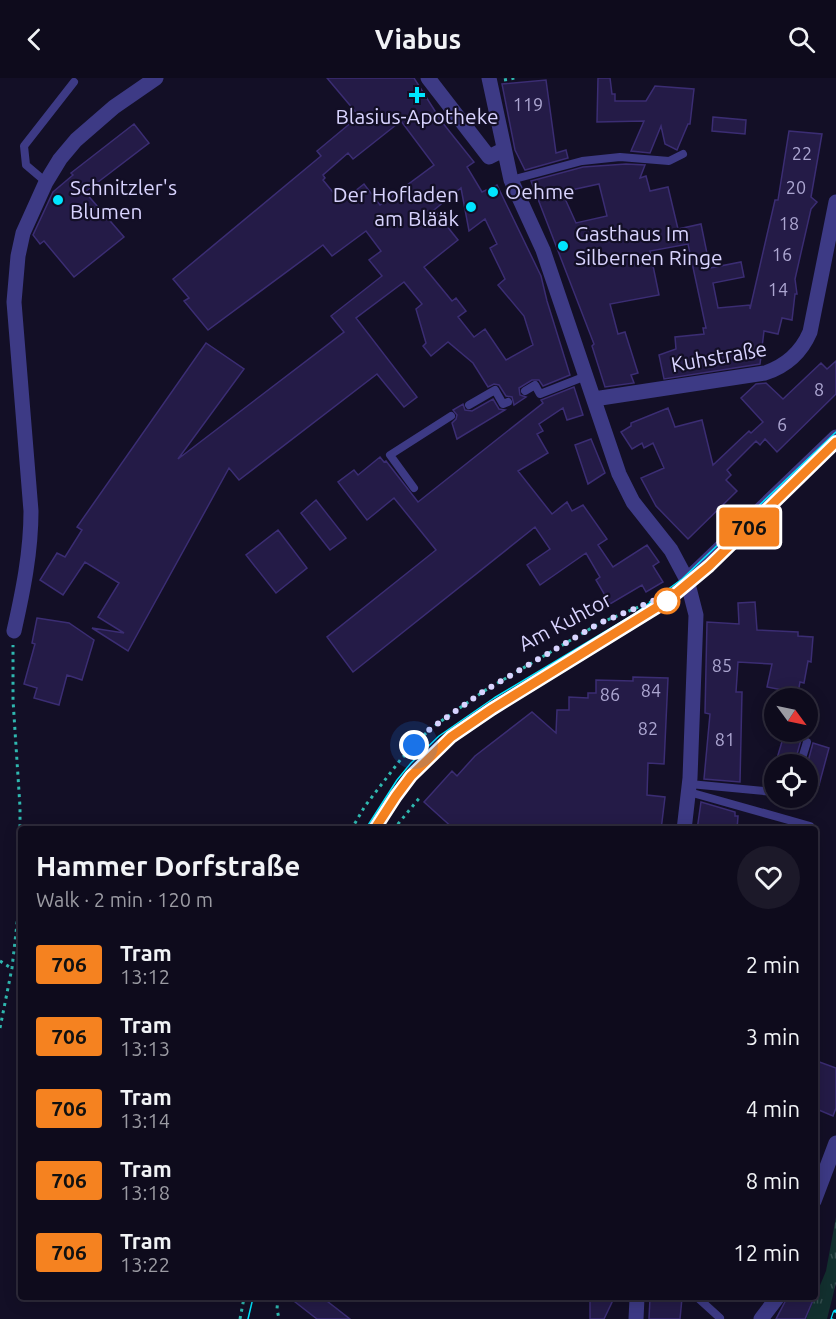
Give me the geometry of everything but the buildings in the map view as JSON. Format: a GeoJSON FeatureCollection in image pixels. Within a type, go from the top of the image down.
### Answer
{"type":"FeatureCollection","features":[{"type":"Feature","properties":{"kind":"street"},"geometry":{"type":"LineString","coordinates":[[14,632],[27,574],[31,511],[14,302],[18,256],[23,233],[46,182],[60,159],[76,140],[114,107],[156,78]]}},
{"type":"Feature","properties":{"kind":"street"},"geometry":{"type":"LineString","coordinates":[[428,78],[489,157],[503,150]]}},
{"type":"Feature","properties":{"kind":"street"},"geometry":{"type":"LineString","coordinates":[[489,78],[511,180],[543,250],[620,474],[633,502],[671,550],[687,580],[696,615],[686,826]]}},
{"type":"Feature","properties":{"kind":"street","name":"Kuhstraße"},"geometry":{"type":"LineString","coordinates":[[594,399],[765,373],[778,369],[789,361],[802,347],[810,332],[836,202]]}},
{"type":"Feature","properties":{"kind":"street"},"geometry":{"type":"LineString","coordinates":[[687,580],[836,437]]}},
{"type":"Feature","properties":{"kind":"street"},"geometry":{"type":"LineString","coordinates":[[818,1190],[836,1143]]}},
{"type":"Feature","properties":{"kind":"street"},"geometry":{"type":"LineString","coordinates":[[636,1319],[637,1300]]}},
{"type":"Feature","properties":{"kind":"street"},"geometry":{"type":"LineString","coordinates":[[761,1319],[775,1300]]}},
{"type":"Feature","properties":{"kind":"lane"},"geometry":{"type":"LineString","coordinates":[[46,182],[26,165],[24,146],[74,82]]}},
{"type":"Feature","properties":{"kind":"lane"},"geometry":{"type":"LineString","coordinates":[[511,180],[582,161],[620,157],[669,161],[683,154]]}},
{"type":"Feature","properties":{"kind":"lane"},"geometry":{"type":"LineString","coordinates":[[525,391],[535,385],[540,394],[586,376]]}},
{"type":"Feature","properties":{"kind":"lane"},"geometry":{"type":"LineString","coordinates":[[469,405],[495,390],[503,404],[508,402]]}},
{"type":"Feature","properties":{"kind":"lane"},"geometry":{"type":"LineString","coordinates":[[414,488],[390,455],[451,416]]}},
{"type":"Feature","properties":{"kind":"lane"},"geometry":{"type":"LineString","coordinates":[[803,754],[807,742]]}},
{"type":"Feature","properties":{"kind":"lane"},"geometry":{"type":"LineString","coordinates":[[689,788],[764,792]]}},
{"type":"Feature","properties":{"kind":"lane"},"geometry":{"type":"LineString","coordinates":[[689,788],[810,826]]}},
{"type":"Feature","properties":{"kind":"lane"},"geometry":{"type":"LineString","coordinates":[[700,1300],[719,1319]]}},
{"type":"Feature","properties":{"kind":"path","name":"Am Kuhtor"},"geometry":{"type":"LineString","coordinates":[[353,826],[388,774],[414,745],[446,718],[484,691],[600,623],[665,596],[687,580]]}},
{"type":"Feature","properties":{"kind":"path"},"geometry":{"type":"LineString","coordinates":[[14,632],[13,699],[20,826]]}},
{"type":"Feature","properties":{"kind":"path"},"geometry":{"type":"LineString","coordinates":[[396,826],[421,796]]}},
{"type":"Feature","properties":{"kind":"path"},"geometry":{"type":"LineString","coordinates":[[0,1028],[12,968],[18,915]]}},
{"type":"Feature","properties":{"kind":"path"},"geometry":{"type":"LineString","coordinates":[[0,961],[12,968]]}},
{"type":"Feature","properties":{"kind":"path"},"geometry":{"type":"LineString","coordinates":[[240,1319],[244,1300]]}},
{"type":"Feature","properties":{"kind":"path"},"geometry":{"type":"LineString","coordinates":[[278,1300],[279,1319]]}},
{"type":"Feature","properties":{"kind":"green space"},"geometry":{"type":"Polygon","coordinates":[[[836,1217],[836,1283],[827,1319],[806,1319],[814,1300],[818,1300],[818,1290],[826,1271],[836,1217]]]}},
{"type":"Feature","properties":{"kind":"tram line"},"geometry":{"type":"LineString","coordinates":[[368,826],[397,780],[439,736],[494,698],[633,615],[682,579],[836,432]]}},
{"type":"Feature","properties":{"kind":"tram line","name":"706"},"geometry":{"type":"LineString","coordinates":[[376,826],[411,776],[451,737],[492,709],[667,601],[709,566],[836,442]]}},
{"type":"Feature","properties":{"kind":"tram line"},"geometry":{"type":"LineString","coordinates":[[248,1319],[253,1300]]}},
{"type":"Feature","properties":{"kind":"railway"},"geometry":{"type":"LineString","coordinates":[[834,1319],[836,1313]]}},
{"type":"Feature","properties":{"kind":"place","name":"Blasius-Apotheke"},"geometry":{"type":"Point","coordinates":[417,95]}},
{"type":"Feature","properties":{"kind":"place","name":"Oehme"},"geometry":{"type":"Point","coordinates":[493,192]}},
{"type":"Feature","properties":{"kind":"place","name":"Schnitzler's Blumen"},"geometry":{"type":"Point","coordinates":[58,200]}},
{"type":"Feature","properties":{"kind":"place","name":"Der Hofladen am Blääk"},"geometry":{"type":"Point","coordinates":[471,207]}},
{"type":"Feature","properties":{"kind":"place","name":"Gasthaus Im Silbernen Ringe"},"geometry":{"type":"Point","coordinates":[563,246]}},
{"type":"Feature","properties":{"kind":"route"},"geometry":{"type":"LineString","coordinates":[[414,745],[430,729],[484,691],[600,623],[665,596],[667,601]]}}]}
